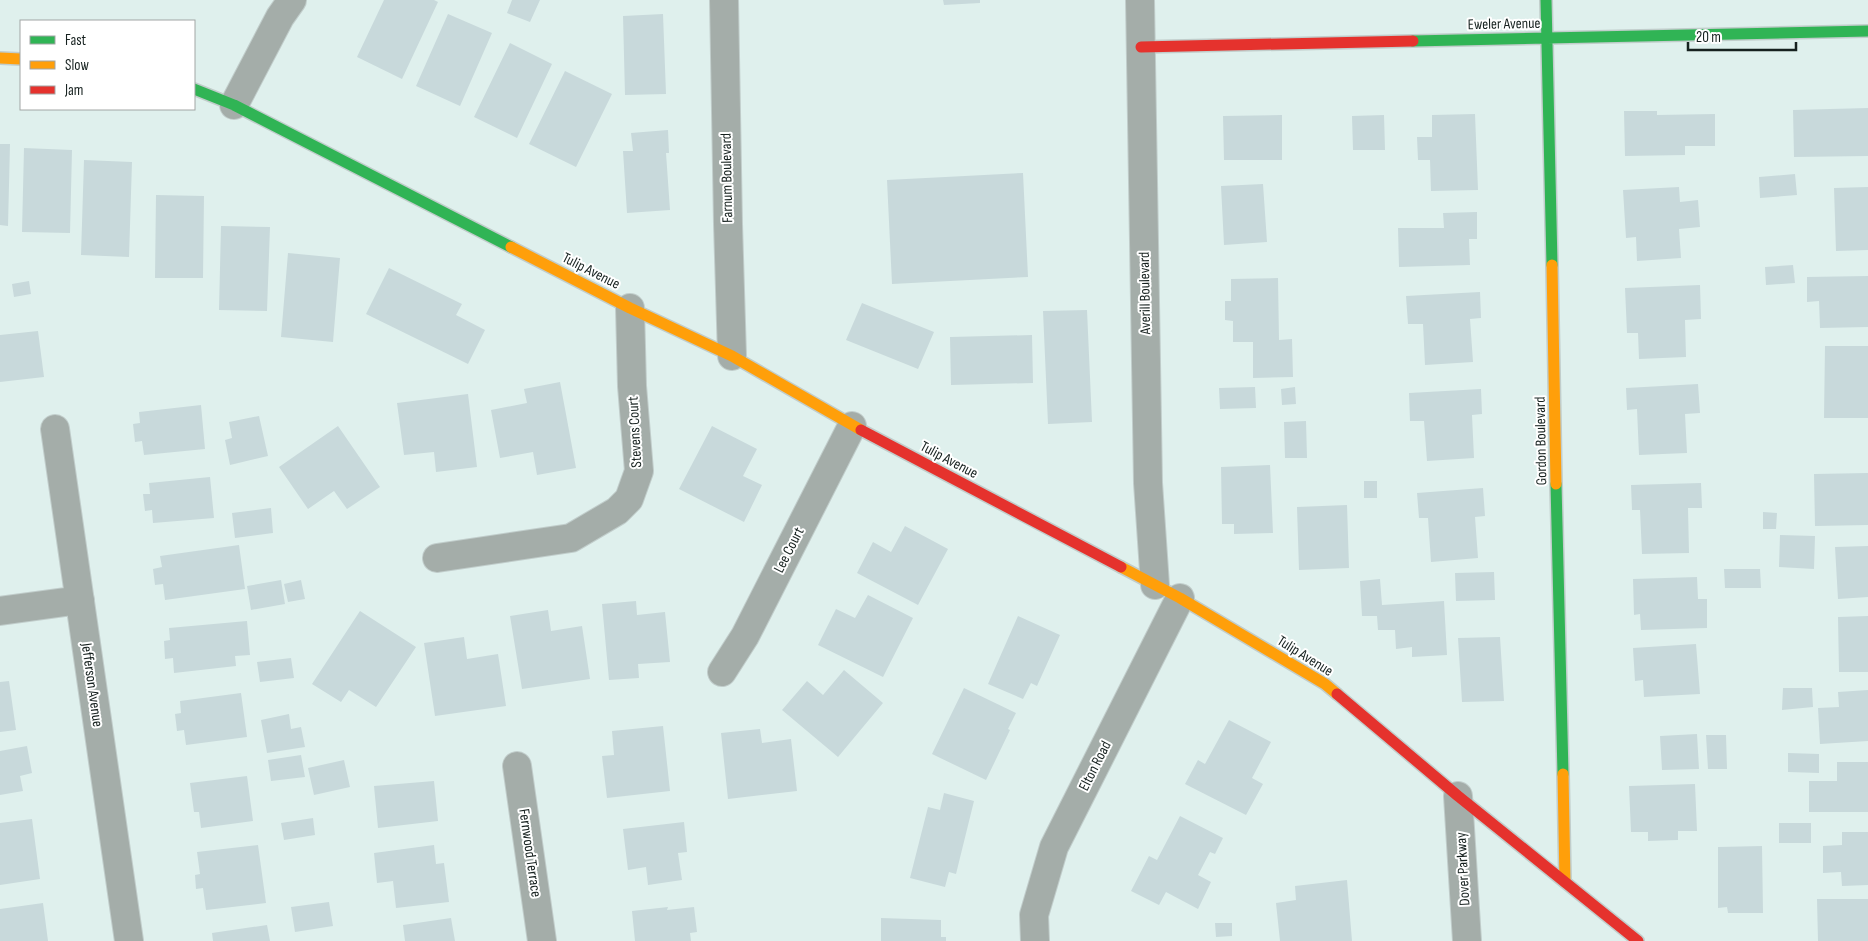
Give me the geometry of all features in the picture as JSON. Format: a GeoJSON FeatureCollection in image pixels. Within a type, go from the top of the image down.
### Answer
{"type":"FeatureCollection","features":[{"type":"Feature","properties":{"kind":"main road","name":"Gordon Boulevard"},"geometry":{"type":"LineString","coordinates":[[1546,0],[1566,882]]}},
{"type":"Feature","properties":{"kind":"main road","name":"Eweler Avenue"},"geometry":{"type":"LineString","coordinates":[[1141,48],[1868,31]]}},
{"type":"Feature","properties":{"kind":"main road"},"geometry":{"type":"LineString","coordinates":[[0,58],[20,59]]}},
{"type":"Feature","properties":{"kind":"main road","name":"Tulip Avenue"},"geometry":{"type":"LineString","coordinates":[[195,90],[234,105],[630,308],[732,356],[852,426],[1180,598],[1325,684],[1458,796],[1638,941]]}},
{"type":"Feature","properties":{"kind":"street"},"geometry":{"type":"LineString","coordinates":[[234,105],[280,17],[292,0]]}},
{"type":"Feature","properties":{"kind":"street","name":"Farnum Boulevard"},"geometry":{"type":"LineString","coordinates":[[724,0],[732,356]]}},
{"type":"Feature","properties":{"kind":"street","name":"Averill Boulevard"},"geometry":{"type":"LineString","coordinates":[[1140,0],[1148,483],[1155,585]]}},
{"type":"Feature","properties":{"kind":"street","name":"Stevens Court"},"geometry":{"type":"LineString","coordinates":[[437,558],[571,538],[617,511],[629,499],[639,471],[632,386],[630,308]]}},
{"type":"Feature","properties":{"kind":"street","name":"Lee Court"},"geometry":{"type":"LineString","coordinates":[[722,672],[745,636],[852,426]]}},
{"type":"Feature","properties":{"kind":"street","name":"Jefferson Avenue"},"geometry":{"type":"LineString","coordinates":[[55,429],[128,941]]}},
{"type":"Feature","properties":{"kind":"street","name":"Elton Road"},"geometry":{"type":"LineString","coordinates":[[1035,941],[1034,915],[1054,847],[1180,598]]}},
{"type":"Feature","properties":{"kind":"street"},"geometry":{"type":"LineString","coordinates":[[0,611],[80,600]]}},
{"type":"Feature","properties":{"kind":"street","name":"Fernwood Terrace"},"geometry":{"type":"LineString","coordinates":[[517,766],[542,941]]}},
{"type":"Feature","properties":{"kind":"street","name":"Dover Parkway"},"geometry":{"type":"LineString","coordinates":[[1458,796],[1467,941]]}},
{"type":"Feature","properties":{"kind":"building"},"geometry":{"type":"Polygon","coordinates":[[[384,0],[434,0],[438,2],[402,79],[357,57],[384,0]]]}},
{"type":"Feature","properties":{"kind":"building"},"geometry":{"type":"Polygon","coordinates":[[[512,0],[540,0],[530,22],[507,13],[512,0]]]}},
{"type":"Feature","properties":{"kind":"building"},"geometry":{"type":"Polygon","coordinates":[[[943,0],[980,0],[980,3],[944,5],[943,0]]]}},
{"type":"Feature","properties":{"kind":"building"},"geometry":{"type":"Polygon","coordinates":[[[448,14],[492,33],[460,106],[416,86],[448,14]]]}},
{"type":"Feature","properties":{"kind":"building"},"geometry":{"type":"Polygon","coordinates":[[[663,14],[666,94],[625,95],[623,16],[663,14]]]}},
{"type":"Feature","properties":{"kind":"building"},"geometry":{"type":"Polygon","coordinates":[[[510,43],[552,64],[517,138],[474,117],[510,43]]]}},
{"type":"Feature","properties":{"kind":"building"},"geometry":{"type":"Polygon","coordinates":[[[565,71],[612,94],[576,167],[529,144],[565,71]]]}},
{"type":"Feature","properties":{"kind":"building"},"geometry":{"type":"Polygon","coordinates":[[[1868,108],[1868,156],[1794,157],[1793,110],[1868,108]]]}},
{"type":"Feature","properties":{"kind":"building"},"geometry":{"type":"Polygon","coordinates":[[[1624,111],[1657,111],[1657,115],[1715,114],[1715,146],[1685,146],[1685,155],[1625,156],[1624,111]]]}},
{"type":"Feature","properties":{"kind":"building"},"geometry":{"type":"Polygon","coordinates":[[[1475,114],[1478,190],[1431,191],[1430,160],[1418,160],[1417,137],[1432,137],[1432,115],[1475,114]]]}},
{"type":"Feature","properties":{"kind":"building"},"geometry":{"type":"Polygon","coordinates":[[[1282,115],[1282,160],[1224,160],[1223,116],[1282,115]]]}},
{"type":"Feature","properties":{"kind":"building"},"geometry":{"type":"Polygon","coordinates":[[[1384,115],[1385,150],[1353,150],[1352,116],[1384,115]]]}},
{"type":"Feature","properties":{"kind":"building"},"geometry":{"type":"Polygon","coordinates":[[[668,130],[669,153],[666,153],[670,210],[627,213],[623,151],[633,151],[631,133],[668,130]]]}},
{"type":"Feature","properties":{"kind":"building"},"geometry":{"type":"Polygon","coordinates":[[[0,144],[10,144],[8,226],[0,225],[0,144]]]}},
{"type":"Feature","properties":{"kind":"building"},"geometry":{"type":"Polygon","coordinates":[[[24,148],[72,150],[70,233],[22,232],[24,148]]]}},
{"type":"Feature","properties":{"kind":"building"},"geometry":{"type":"Polygon","coordinates":[[[84,160],[132,162],[129,257],[81,255],[84,160]]]}},
{"type":"Feature","properties":{"kind":"building"},"geometry":{"type":"Polygon","coordinates":[[[1023,173],[1028,277],[892,284],[887,180],[1023,173]]]}},
{"type":"Feature","properties":{"kind":"building"},"geometry":{"type":"Polygon","coordinates":[[[1795,174],[1797,195],[1760,198],[1759,177],[1795,174]]]}},
{"type":"Feature","properties":{"kind":"building"},"geometry":{"type":"Polygon","coordinates":[[[1263,184],[1267,242],[1224,245],[1221,186],[1263,184]]]}},
{"type":"Feature","properties":{"kind":"building"},"geometry":{"type":"Polygon","coordinates":[[[1679,187],[1680,202],[1698,200],[1700,227],[1679,229],[1681,258],[1637,261],[1636,237],[1626,238],[1623,190],[1679,187]]]}},
{"type":"Feature","properties":{"kind":"building"},"geometry":{"type":"Polygon","coordinates":[[[1868,187],[1868,250],[1836,251],[1834,188],[1868,187]]]}},
{"type":"Feature","properties":{"kind":"building"},"geometry":{"type":"Polygon","coordinates":[[[156,195],[204,196],[203,278],[155,278],[156,195]]]}},
{"type":"Feature","properties":{"kind":"building"},"geometry":{"type":"Polygon","coordinates":[[[1477,212],[1477,239],[1469,239],[1470,265],[1399,267],[1398,228],[1444,228],[1443,213],[1477,212]]]}},
{"type":"Feature","properties":{"kind":"building"},"geometry":{"type":"Polygon","coordinates":[[[221,226],[270,227],[267,311],[219,310],[221,226]]]}},
{"type":"Feature","properties":{"kind":"building"},"geometry":{"type":"Polygon","coordinates":[[[288,253],[340,258],[333,342],[281,337],[288,253]]]}},
{"type":"Feature","properties":{"kind":"building"},"geometry":{"type":"Polygon","coordinates":[[[1793,265],[1795,283],[1766,285],[1765,267],[1793,265]]]}},
{"type":"Feature","properties":{"kind":"building"},"geometry":{"type":"Polygon","coordinates":[[[389,268],[462,304],[456,315],[485,330],[468,364],[366,314],[389,268]]]}},
{"type":"Feature","properties":{"kind":"building"},"geometry":{"type":"Polygon","coordinates":[[[1868,276],[1868,327],[1820,328],[1819,301],[1807,302],[1807,277],[1868,276]]]}},
{"type":"Feature","properties":{"kind":"building"},"geometry":{"type":"Polygon","coordinates":[[[1278,278],[1279,340],[1292,339],[1293,377],[1253,378],[1253,342],[1233,342],[1233,321],[1225,320],[1225,301],[1231,301],[1231,279],[1278,278]]]}},
{"type":"Feature","properties":{"kind":"building"},"geometry":{"type":"Polygon","coordinates":[[[29,281],[31,294],[14,297],[12,284],[29,281]]]}},
{"type":"Feature","properties":{"kind":"building"},"geometry":{"type":"Polygon","coordinates":[[[1700,285],[1701,319],[1685,320],[1686,357],[1639,359],[1638,333],[1627,333],[1625,288],[1700,285]]]}},
{"type":"Feature","properties":{"kind":"building"},"geometry":{"type":"Polygon","coordinates":[[[1480,292],[1481,318],[1470,319],[1473,362],[1425,365],[1423,324],[1408,324],[1406,296],[1480,292]]]}},
{"type":"Feature","properties":{"kind":"building"},"geometry":{"type":"Polygon","coordinates":[[[862,303],[934,332],[918,369],[846,340],[862,303]]]}},
{"type":"Feature","properties":{"kind":"building"},"geometry":{"type":"Polygon","coordinates":[[[1087,310],[1092,422],[1048,424],[1043,311],[1087,310]]]}},
{"type":"Feature","properties":{"kind":"building"},"geometry":{"type":"Polygon","coordinates":[[[38,331],[44,377],[0,382],[0,335],[38,331]]]}},
{"type":"Feature","properties":{"kind":"building"},"geometry":{"type":"Polygon","coordinates":[[[1032,335],[1033,383],[951,385],[950,337],[1032,335]]]}},
{"type":"Feature","properties":{"kind":"building"},"geometry":{"type":"Polygon","coordinates":[[[1825,346],[1868,346],[1868,418],[1824,418],[1825,346]]]}},
{"type":"Feature","properties":{"kind":"building"},"geometry":{"type":"Polygon","coordinates":[[[560,382],[576,468],[537,475],[533,452],[500,458],[491,410],[527,403],[524,389],[560,382]]]}},
{"type":"Feature","properties":{"kind":"building"},"geometry":{"type":"Polygon","coordinates":[[[1698,384],[1700,413],[1685,414],[1687,453],[1639,455],[1637,409],[1627,410],[1626,388],[1698,384]]]}},
{"type":"Feature","properties":{"kind":"building"},"geometry":{"type":"Polygon","coordinates":[[[1255,387],[1256,408],[1220,409],[1219,388],[1255,387]]]}},
{"type":"Feature","properties":{"kind":"building"},"geometry":{"type":"Polygon","coordinates":[[[1295,387],[1296,404],[1282,405],[1281,389],[1295,387]]]}},
{"type":"Feature","properties":{"kind":"building"},"geometry":{"type":"Polygon","coordinates":[[[1481,389],[1482,414],[1472,415],[1474,458],[1427,461],[1424,421],[1410,421],[1409,393],[1481,389]]]}},
{"type":"Feature","properties":{"kind":"building"},"geometry":{"type":"Polygon","coordinates":[[[468,394],[477,467],[436,472],[434,452],[404,455],[397,403],[468,394]]]}},
{"type":"Feature","properties":{"kind":"building"},"geometry":{"type":"Polygon","coordinates":[[[201,405],[205,449],[144,455],[142,441],[135,442],[133,424],[140,423],[139,412],[201,405]]]}},
{"type":"Feature","properties":{"kind":"building"},"geometry":{"type":"Polygon","coordinates":[[[259,416],[268,456],[230,465],[225,440],[232,438],[229,422],[259,416]]]}},
{"type":"Feature","properties":{"kind":"building"},"geometry":{"type":"Polygon","coordinates":[[[1306,421],[1307,458],[1285,458],[1284,422],[1306,421]]]}},
{"type":"Feature","properties":{"kind":"building"},"geometry":{"type":"Polygon","coordinates":[[[338,426],[380,487],[347,509],[334,491],[308,509],[279,467],[338,426]]]}},
{"type":"Feature","properties":{"kind":"building"},"geometry":{"type":"Polygon","coordinates":[[[712,426],[757,449],[743,476],[762,485],[744,522],[679,489],[712,426]]]}},
{"type":"Feature","properties":{"kind":"building"},"geometry":{"type":"Polygon","coordinates":[[[1270,465],[1273,533],[1234,534],[1234,524],[1222,524],[1221,467],[1270,465]]]}},
{"type":"Feature","properties":{"kind":"building"},"geometry":{"type":"Polygon","coordinates":[[[1868,473],[1868,525],[1815,526],[1814,474],[1868,473]]]}},
{"type":"Feature","properties":{"kind":"building"},"geometry":{"type":"Polygon","coordinates":[[[210,477],[214,518],[153,523],[152,510],[145,511],[143,494],[150,494],[149,483],[210,477]]]}},
{"type":"Feature","properties":{"kind":"building"},"geometry":{"type":"Polygon","coordinates":[[[1364,481],[1377,481],[1377,498],[1364,498],[1364,481]]]}},
{"type":"Feature","properties":{"kind":"building"},"geometry":{"type":"Polygon","coordinates":[[[1701,483],[1702,508],[1688,508],[1689,553],[1642,554],[1640,510],[1632,510],[1631,485],[1701,483]]]}},
{"type":"Feature","properties":{"kind":"building"},"geometry":{"type":"Polygon","coordinates":[[[1483,488],[1485,516],[1475,517],[1478,558],[1431,562],[1428,518],[1419,518],[1417,493],[1483,488]]]}},
{"type":"Feature","properties":{"kind":"building"},"geometry":{"type":"Polygon","coordinates":[[[1347,505],[1349,568],[1299,570],[1297,507],[1347,505]]]}},
{"type":"Feature","properties":{"kind":"building"},"geometry":{"type":"Polygon","coordinates":[[[271,508],[273,533],[235,538],[232,513],[271,508]]]}},
{"type":"Feature","properties":{"kind":"building"},"geometry":{"type":"Polygon","coordinates":[[[1763,512],[1777,513],[1776,529],[1763,529],[1763,512]]]}},
{"type":"Feature","properties":{"kind":"building"},"geometry":{"type":"Polygon","coordinates":[[[905,526],[948,549],[918,605],[857,573],[873,542],[891,552],[905,526]]]}},
{"type":"Feature","properties":{"kind":"building"},"geometry":{"type":"Polygon","coordinates":[[[1780,535],[1815,536],[1814,569],[1779,567],[1780,535]]]}},
{"type":"Feature","properties":{"kind":"building"},"geometry":{"type":"Polygon","coordinates":[[[239,545],[245,589],[165,600],[163,584],[155,585],[153,569],[162,567],[160,556],[239,545]]]}},
{"type":"Feature","properties":{"kind":"building"},"geometry":{"type":"Polygon","coordinates":[[[1868,546],[1868,597],[1838,599],[1835,547],[1868,546]]]}},
{"type":"Feature","properties":{"kind":"building"},"geometry":{"type":"Polygon","coordinates":[[[1724,569],[1760,569],[1761,588],[1725,588],[1724,569]]]}},
{"type":"Feature","properties":{"kind":"building"},"geometry":{"type":"Polygon","coordinates":[[[1494,572],[1495,600],[1456,601],[1455,573],[1494,572]]]}},
{"type":"Feature","properties":{"kind":"building"},"geometry":{"type":"Polygon","coordinates":[[[1697,577],[1698,599],[1707,599],[1707,628],[1641,630],[1640,614],[1634,615],[1633,579],[1697,577]]]}},
{"type":"Feature","properties":{"kind":"building"},"geometry":{"type":"Polygon","coordinates":[[[1380,579],[1382,605],[1444,601],[1447,655],[1412,657],[1412,647],[1396,649],[1395,630],[1378,630],[1377,616],[1362,616],[1360,581],[1380,579]]]}},
{"type":"Feature","properties":{"kind":"building"},"geometry":{"type":"Polygon","coordinates":[[[281,580],[285,604],[251,610],[247,586],[281,580]]]}},
{"type":"Feature","properties":{"kind":"building"},"geometry":{"type":"Polygon","coordinates":[[[301,580],[305,599],[288,602],[284,584],[301,580]]]}},
{"type":"Feature","properties":{"kind":"building"},"geometry":{"type":"Polygon","coordinates":[[[868,595],[913,618],[883,677],[818,645],[836,609],[855,618],[868,595]]]}},
{"type":"Feature","properties":{"kind":"building"},"geometry":{"type":"Polygon","coordinates":[[[636,601],[637,615],[665,612],[670,662],[638,664],[639,678],[609,680],[602,604],[636,601]]]}},
{"type":"Feature","properties":{"kind":"building"},"geometry":{"type":"Polygon","coordinates":[[[548,610],[551,631],[582,626],[590,679],[522,689],[510,616],[548,610]]]}},
{"type":"Feature","properties":{"kind":"building"},"geometry":{"type":"Polygon","coordinates":[[[360,611],[416,647],[376,707],[349,690],[341,702],[312,684],[360,611]]]}},
{"type":"Feature","properties":{"kind":"building"},"geometry":{"type":"Polygon","coordinates":[[[1018,616],[1060,635],[1037,686],[1031,683],[1023,699],[988,684],[1018,616]]]}},
{"type":"Feature","properties":{"kind":"building"},"geometry":{"type":"Polygon","coordinates":[[[1868,616],[1868,672],[1839,672],[1838,617],[1868,616]]]}},
{"type":"Feature","properties":{"kind":"building"},"geometry":{"type":"Polygon","coordinates":[[[247,621],[250,655],[235,656],[236,666],[174,673],[173,658],[165,659],[164,641],[170,640],[169,628],[247,621]]]}},
{"type":"Feature","properties":{"kind":"building"},"geometry":{"type":"Polygon","coordinates":[[[464,637],[467,659],[498,654],[506,706],[435,716],[424,643],[464,637]]]}},
{"type":"Feature","properties":{"kind":"building"},"geometry":{"type":"Polygon","coordinates":[[[1500,637],[1504,701],[1462,702],[1458,638],[1500,637]]]}},
{"type":"Feature","properties":{"kind":"building"},"geometry":{"type":"Polygon","coordinates":[[[1696,644],[1700,694],[1644,697],[1643,680],[1635,681],[1633,648],[1696,644]]]}},
{"type":"Feature","properties":{"kind":"building"},"geometry":{"type":"Polygon","coordinates":[[[291,658],[294,678],[260,682],[257,662],[291,658]]]}},
{"type":"Feature","properties":{"kind":"building"},"geometry":{"type":"Polygon","coordinates":[[[844,670],[883,703],[838,757],[782,710],[807,681],[823,695],[844,670]]]}},
{"type":"Feature","properties":{"kind":"building"},"geometry":{"type":"Polygon","coordinates":[[[9,681],[16,730],[0,732],[0,682],[9,681]]]}},
{"type":"Feature","properties":{"kind":"building"},"geometry":{"type":"Polygon","coordinates":[[[964,688],[1016,713],[986,780],[932,754],[964,688]]]}},
{"type":"Feature","properties":{"kind":"building"},"geometry":{"type":"Polygon","coordinates":[[[1783,688],[1812,688],[1813,707],[1782,710],[1783,688]]]}},
{"type":"Feature","properties":{"kind":"building"},"geometry":{"type":"Polygon","coordinates":[[[1868,690],[1868,741],[1820,744],[1818,708],[1839,707],[1838,692],[1868,690]]]}},
{"type":"Feature","properties":{"kind":"building"},"geometry":{"type":"Polygon","coordinates":[[[241,693],[247,737],[186,745],[184,730],[177,731],[175,714],[181,713],[180,701],[241,693]]]}},
{"type":"Feature","properties":{"kind":"building"},"geometry":{"type":"Polygon","coordinates":[[[289,714],[291,729],[301,727],[305,747],[267,753],[261,720],[289,714]]]}},
{"type":"Feature","properties":{"kind":"building"},"geometry":{"type":"Polygon","coordinates":[[[1229,720],[1271,742],[1252,778],[1263,784],[1246,815],[1185,784],[1198,760],[1205,764],[1229,720]]]}},
{"type":"Feature","properties":{"kind":"building"},"geometry":{"type":"Polygon","coordinates":[[[663,726],[670,791],[607,798],[602,756],[614,755],[612,731],[663,726]]]}},
{"type":"Feature","properties":{"kind":"building"},"geometry":{"type":"Polygon","coordinates":[[[760,729],[762,743],[791,739],[797,791],[728,799],[721,733],[760,729]]]}},
{"type":"Feature","properties":{"kind":"building"},"geometry":{"type":"Polygon","coordinates":[[[1697,734],[1699,769],[1662,770],[1660,736],[1697,734]]]}},
{"type":"Feature","properties":{"kind":"building"},"geometry":{"type":"Polygon","coordinates":[[[1706,735],[1726,735],[1727,769],[1708,769],[1706,735]]]}},
{"type":"Feature","properties":{"kind":"building"},"geometry":{"type":"Polygon","coordinates":[[[27,746],[32,773],[20,776],[23,791],[0,795],[0,751],[27,746]]]}},
{"type":"Feature","properties":{"kind":"building"},"geometry":{"type":"Polygon","coordinates":[[[1788,753],[1819,754],[1819,773],[1788,772],[1788,753]]]}},
{"type":"Feature","properties":{"kind":"building"},"geometry":{"type":"Polygon","coordinates":[[[301,755],[305,777],[271,781],[268,760],[301,755]]]}},
{"type":"Feature","properties":{"kind":"building"},"geometry":{"type":"Polygon","coordinates":[[[344,760],[350,787],[314,795],[308,768],[344,760]]]}},
{"type":"Feature","properties":{"kind":"building"},"geometry":{"type":"Polygon","coordinates":[[[1837,762],[1868,762],[1868,812],[1809,812],[1809,781],[1837,781],[1837,762]]]}},
{"type":"Feature","properties":{"kind":"building"},"geometry":{"type":"Polygon","coordinates":[[[247,776],[253,821],[201,828],[199,812],[194,812],[190,783],[247,776]]]}},
{"type":"Feature","properties":{"kind":"building"},"geometry":{"type":"Polygon","coordinates":[[[434,781],[438,821],[378,828],[374,786],[434,781]]]}},
{"type":"Feature","properties":{"kind":"building"},"geometry":{"type":"Polygon","coordinates":[[[1695,784],[1697,831],[1678,831],[1678,840],[1648,841],[1648,832],[1631,832],[1629,786],[1695,784]]]}},
{"type":"Feature","properties":{"kind":"building"},"geometry":{"type":"Polygon","coordinates":[[[944,793],[974,801],[956,874],[949,872],[945,887],[910,878],[928,807],[940,810],[944,793]]]}},
{"type":"Feature","properties":{"kind":"building"},"geometry":{"type":"Polygon","coordinates":[[[1180,816],[1223,838],[1215,854],[1210,852],[1198,875],[1211,882],[1198,909],[1166,892],[1159,905],[1131,891],[1149,856],[1157,860],[1180,816]]]}},
{"type":"Feature","properties":{"kind":"building"},"geometry":{"type":"Polygon","coordinates":[[[313,818],[315,835],[284,840],[281,823],[313,818]]]}},
{"type":"Feature","properties":{"kind":"building"},"geometry":{"type":"Polygon","coordinates":[[[32,819],[40,879],[0,885],[0,823],[32,819]]]}},
{"type":"Feature","properties":{"kind":"building"},"geometry":{"type":"Polygon","coordinates":[[[684,822],[687,852],[678,853],[682,880],[648,885],[646,867],[628,870],[623,829],[684,822]]]}},
{"type":"Feature","properties":{"kind":"building"},"geometry":{"type":"Polygon","coordinates":[[[1779,823],[1811,823],[1811,843],[1779,843],[1779,823]]]}},
{"type":"Feature","properties":{"kind":"building"},"geometry":{"type":"Polygon","coordinates":[[[1842,832],[1868,832],[1868,885],[1842,886],[1841,872],[1823,873],[1823,846],[1842,845],[1842,832]]]}},
{"type":"Feature","properties":{"kind":"building"},"geometry":{"type":"Polygon","coordinates":[[[258,845],[266,903],[206,910],[203,888],[196,889],[195,875],[200,874],[197,852],[258,845]]]}},
{"type":"Feature","properties":{"kind":"building"},"geometry":{"type":"Polygon","coordinates":[[[434,845],[436,864],[444,863],[449,902],[396,908],[393,881],[377,883],[374,853],[434,845]]]}},
{"type":"Feature","properties":{"kind":"building"},"geometry":{"type":"Polygon","coordinates":[[[1762,846],[1763,913],[1728,913],[1727,907],[1718,908],[1718,847],[1762,846]]]}},
{"type":"Feature","properties":{"kind":"building"},"geometry":{"type":"Polygon","coordinates":[[[1347,880],[1352,941],[1280,941],[1276,903],[1296,900],[1295,886],[1347,880]]]}},
{"type":"Feature","properties":{"kind":"building"},"geometry":{"type":"Polygon","coordinates":[[[1817,899],[1868,899],[1868,941],[1818,941],[1817,899]]]}},
{"type":"Feature","properties":{"kind":"building"},"geometry":{"type":"Polygon","coordinates":[[[329,902],[333,926],[295,932],[291,907],[329,902]]]}},
{"type":"Feature","properties":{"kind":"building"},"geometry":{"type":"Polygon","coordinates":[[[43,903],[48,941],[0,941],[0,909],[43,903]]]}},
{"type":"Feature","properties":{"kind":"building"},"geometry":{"type":"Polygon","coordinates":[[[668,907],[667,910],[694,907],[697,932],[690,933],[691,941],[635,941],[632,911],[668,907]]]}},
{"type":"Feature","properties":{"kind":"building"},"geometry":{"type":"Polygon","coordinates":[[[451,918],[455,941],[405,941],[403,925],[451,918]]]}},
{"type":"Feature","properties":{"kind":"building"},"geometry":{"type":"Polygon","coordinates":[[[881,918],[941,920],[941,937],[946,937],[946,941],[881,941],[881,918]]]}},
{"type":"Feature","properties":{"kind":"building"},"geometry":{"type":"Polygon","coordinates":[[[1215,923],[1232,923],[1232,936],[1216,937],[1215,923]]]}},
{"type":"Feature","properties":{"kind":"building"},"geometry":{"type":"Polygon","coordinates":[[[267,925],[270,941],[213,941],[212,933],[267,925]]]}},
{"type":"Feature","properties":{"kind":"traffic: fast"},"geometry":{"type":"LineString","coordinates":[[1546,0],[1552,265]]}},
{"type":"Feature","properties":{"kind":"traffic: fast"},"geometry":{"type":"LineString","coordinates":[[1413,41],[1868,31]]}},
{"type":"Feature","properties":{"kind":"traffic: fast"},"geometry":{"type":"LineString","coordinates":[[195,89],[234,105],[511,247]]}},
{"type":"Feature","properties":{"kind":"traffic: fast"},"geometry":{"type":"LineString","coordinates":[[1556,484],[1563,774]]}},
{"type":"Feature","properties":{"kind":"traffic: slow"},"geometry":{"type":"LineString","coordinates":[[0,58],[20,59]]}},
{"type":"Feature","properties":{"kind":"traffic: slow"},"geometry":{"type":"LineString","coordinates":[[511,247],[630,308],[732,356],[861,430]]}},
{"type":"Feature","properties":{"kind":"traffic: slow"},"geometry":{"type":"LineString","coordinates":[[1552,265],[1556,484]]}},
{"type":"Feature","properties":{"kind":"traffic: slow"},"geometry":{"type":"LineString","coordinates":[[1121,567],[1180,598],[1325,684],[1337,694]]}},
{"type":"Feature","properties":{"kind":"traffic: slow"},"geometry":{"type":"LineString","coordinates":[[1563,774],[1565,882]]}},
{"type":"Feature","properties":{"kind":"traffic: jam"},"geometry":{"type":"LineString","coordinates":[[1141,47],[1413,41]]}},
{"type":"Feature","properties":{"kind":"traffic: jam"},"geometry":{"type":"LineString","coordinates":[[861,430],[1121,567]]}},
{"type":"Feature","properties":{"kind":"traffic: jam"},"geometry":{"type":"LineString","coordinates":[[1337,694],[1458,796],[1638,941]]}}]}
